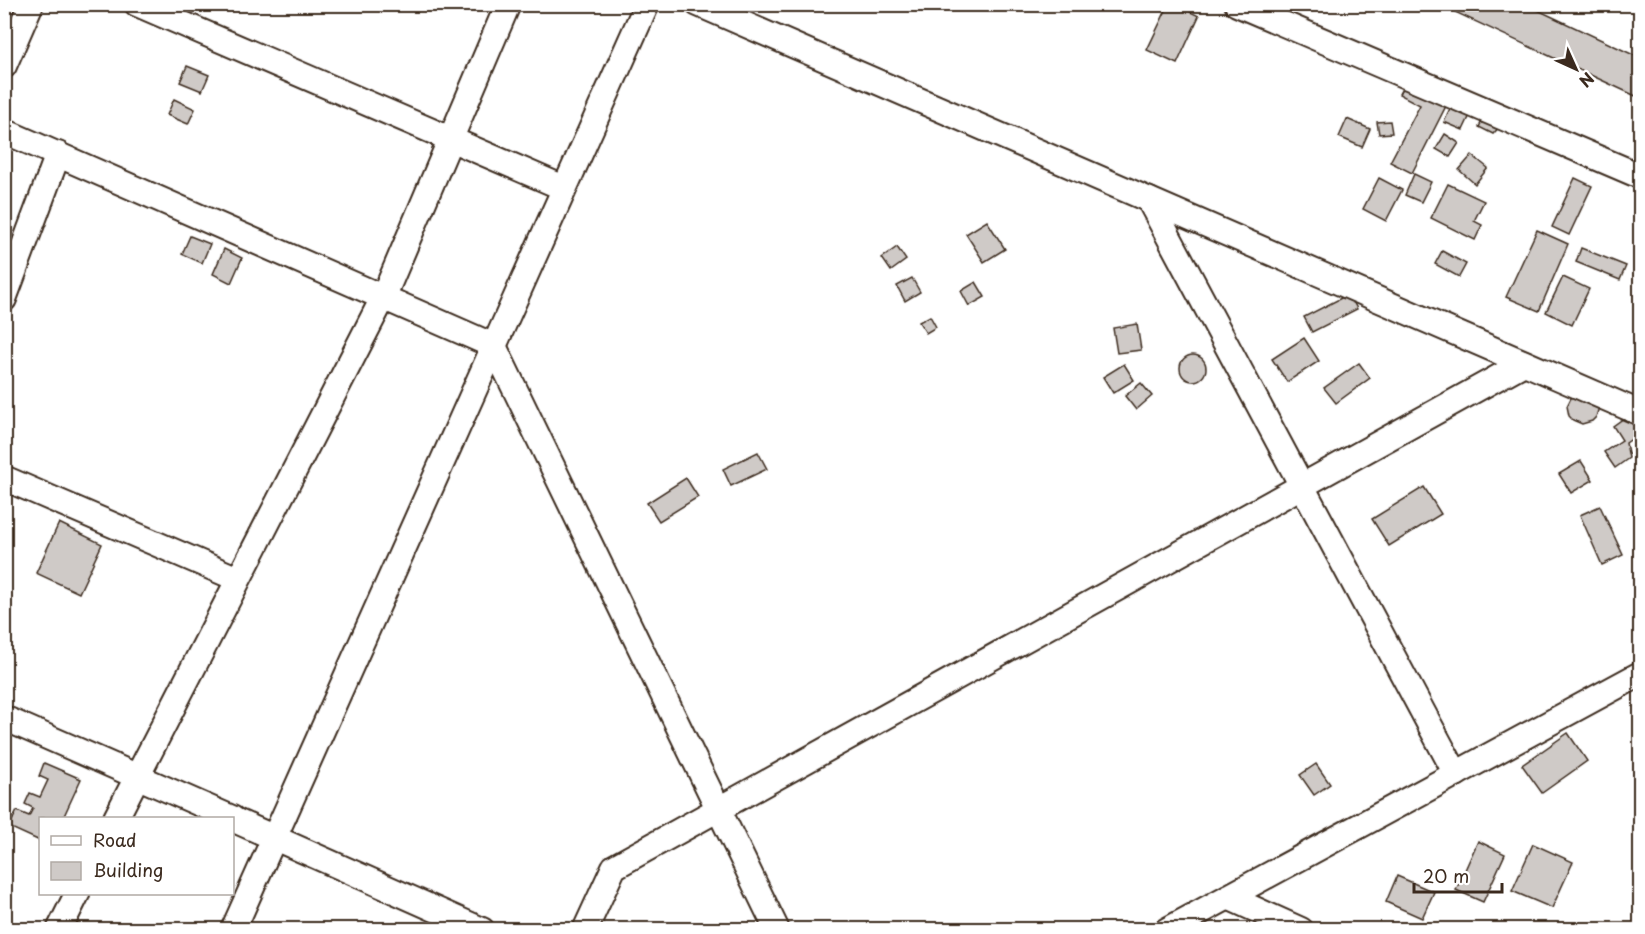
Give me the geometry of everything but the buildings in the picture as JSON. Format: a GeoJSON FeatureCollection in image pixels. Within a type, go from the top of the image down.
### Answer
{"type":"FeatureCollection","features":[{"type":"Feature","properties":{"kind":"street"},"geometry":{"type":"LineString","coordinates":[[4,66],[31,4]]}},
{"type":"Feature","properties":{"kind":"street"},"geometry":{"type":"LineString","coordinates":[[137,4],[564,188]]}},
{"type":"Feature","properties":{"kind":"street"},"geometry":{"type":"LineString","coordinates":[[117,817],[383,298],[508,4]]}},
{"type":"Feature","properties":{"kind":"street"},"geometry":{"type":"LineString","coordinates":[[233,930],[647,4]]}},
{"type":"Feature","properties":{"kind":"street"},"geometry":{"type":"LineString","coordinates":[[698,4],[1641,413]]}},
{"type":"Feature","properties":{"kind":"street"},"geometry":{"type":"LineString","coordinates":[[1237,4],[1641,176]]}},
{"type":"Feature","properties":{"kind":"street"},"geometry":{"type":"LineString","coordinates":[[4,131],[494,346],[777,930]]}},
{"type":"Feature","properties":{"kind":"street"},"geometry":{"type":"LineString","coordinates":[[4,299],[58,154]]}},
{"type":"Feature","properties":{"kind":"street"},"geometry":{"type":"LineString","coordinates":[[1149,200],[1456,774]]}},
{"type":"Feature","properties":{"kind":"street"},"geometry":{"type":"LineString","coordinates":[[585,930],[614,867],[1524,363]]}},
{"type":"Feature","properties":{"kind":"street"},"geometry":{"type":"LineString","coordinates":[[4,478],[238,579]]}},
{"type":"Feature","properties":{"kind":"street"},"geometry":{"type":"LineString","coordinates":[[1167,930],[1641,674]]}},
{"type":"Feature","properties":{"kind":"street"},"geometry":{"type":"LineString","coordinates":[[4,718],[227,817]]}},
{"type":"Feature","properties":{"kind":"street"},"geometry":{"type":"LineString","coordinates":[[234,820],[482,930]]}},
{"type":"Feature","properties":{"kind":"street"},"geometry":{"type":"LineString","coordinates":[[58,930],[76,895]]}},
{"type":"Feature","properties":{"kind":"street"},"geometry":{"type":"LineString","coordinates":[[1228,897],[1301,930]]}}]}
